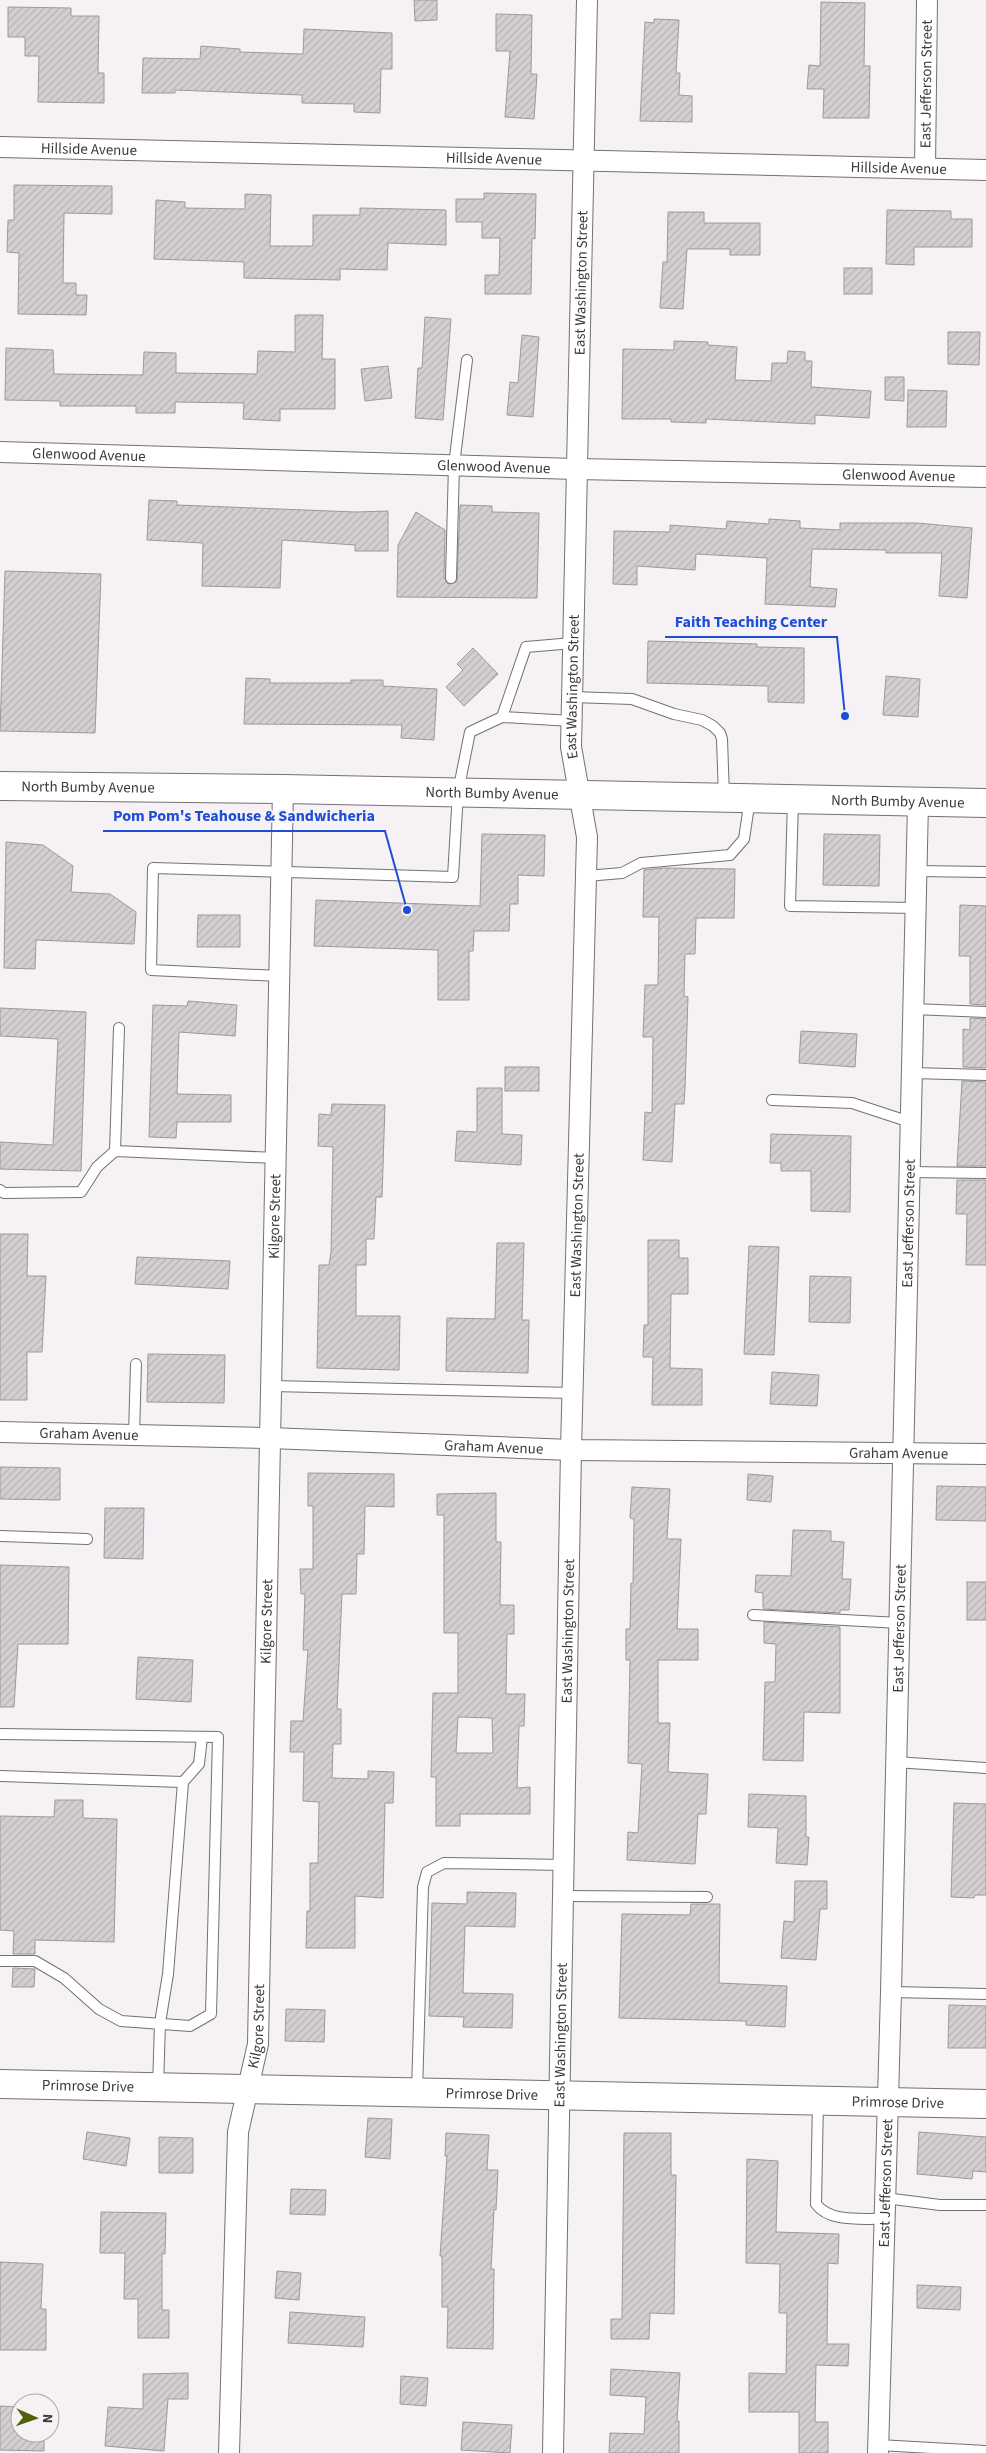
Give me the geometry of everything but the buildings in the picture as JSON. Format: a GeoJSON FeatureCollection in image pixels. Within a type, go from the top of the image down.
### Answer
{"type":"FeatureCollection","features":[{"type":"Feature","properties":{"kind":"street","name":"East Washington Street"},"geometry":{"type":"LineString","coordinates":[[553,2453],[561,2094],[571,1450],[587,837],[572,747],[572,697],[587,0]]}},
{"type":"Feature","properties":{"kind":"street","name":"East Jefferson Street"},"geometry":{"type":"LineString","coordinates":[[925,168],[927,0]]}},
{"type":"Feature","properties":{"kind":"street","name":"Hillside Avenue"},"geometry":{"type":"LineString","coordinates":[[0,147],[986,170]]}},
{"type":"Feature","properties":{"kind":"street","name":"Glenwood Avenue"},"geometry":{"type":"LineString","coordinates":[[0,452],[576,469],[986,477]]}},
{"type":"Feature","properties":{"kind":"street","name":"North Bumby Avenue"},"geometry":{"type":"LineString","coordinates":[[0,786],[580,794],[918,803],[986,803]]}},
{"type":"Feature","properties":{"kind":"street","name":"Kilgore Street"},"geometry":{"type":"LineString","coordinates":[[229,2453],[238,2132],[258,2044],[283,789]]}},
{"type":"Feature","properties":{"kind":"street","name":"East Jefferson Street"},"geometry":{"type":"LineString","coordinates":[[878,2449],[891,1992],[918,803]]}},
{"type":"Feature","properties":{"kind":"street","name":"Graham Avenue"},"geometry":{"type":"LineString","coordinates":[[0,1432],[270,1438],[571,1450],[986,1454]]}},
{"type":"Feature","properties":{"kind":"street","name":"Primrose Drive"},"geometry":{"type":"LineString","coordinates":[[0,2084],[986,2104]]}},
{"type":"Feature","properties":{"kind":"lane"},"geometry":{"type":"LineString","coordinates":[[451,578],[454,465],[467,360]]}},
{"type":"Feature","properties":{"kind":"lane"},"geometry":{"type":"LineString","coordinates":[[502,717],[526,647],[573,643]]}},
{"type":"Feature","properties":{"kind":"lane"},"geometry":{"type":"LineString","coordinates":[[572,697],[632,699],[674,714],[702,720],[713,726],[720,733],[722,739],[737,798],[744,839],[730,855],[641,863],[622,873],[586,876]]}},
{"type":"Feature","properties":{"kind":"lane"},"geometry":{"type":"LineString","coordinates":[[279,976],[151,970],[153,868],[453,877],[458,792],[470,732],[502,717],[572,721]]}},
{"type":"Feature","properties":{"kind":"lane"},"geometry":{"type":"LineString","coordinates":[[793,800],[790,906],[915,908]]}},
{"type":"Feature","properties":{"kind":"lane"},"geometry":{"type":"LineString","coordinates":[[916,870],[986,872]]}},
{"type":"Feature","properties":{"kind":"lane"},"geometry":{"type":"LineString","coordinates":[[913,1009],[986,1012]]}},
{"type":"Feature","properties":{"kind":"lane"},"geometry":{"type":"LineString","coordinates":[[115,1152],[119,1028]]}},
{"type":"Feature","properties":{"kind":"lane"},"geometry":{"type":"LineString","coordinates":[[912,1073],[986,1075]]}},
{"type":"Feature","properties":{"kind":"lane"},"geometry":{"type":"LineString","coordinates":[[772,1100],[852,1103],[910,1122]]}},
{"type":"Feature","properties":{"kind":"lane"},"geometry":{"type":"LineString","coordinates":[[0,1190],[4,1193],[81,1192],[97,1167],[115,1152],[276,1158]]}},
{"type":"Feature","properties":{"kind":"lane"},"geometry":{"type":"LineString","coordinates":[[909,1172],[986,1173]]}},
{"type":"Feature","properties":{"kind":"lane"},"geometry":{"type":"LineString","coordinates":[[134,1435],[136,1364]]}},
{"type":"Feature","properties":{"kind":"lane"},"geometry":{"type":"LineString","coordinates":[[272,1386],[573,1393]]}},
{"type":"Feature","properties":{"kind":"lane"},"geometry":{"type":"LineString","coordinates":[[0,1536],[87,1539]]}},
{"type":"Feature","properties":{"kind":"lane"},"geometry":{"type":"LineString","coordinates":[[753,1616],[899,1623]]}},
{"type":"Feature","properties":{"kind":"lane"},"geometry":{"type":"LineString","coordinates":[[0,1734],[218,1737],[211,2014],[190,2026],[121,2021],[99,2009],[64,1978],[35,1961],[0,1960]]}},
{"type":"Feature","properties":{"kind":"lane"},"geometry":{"type":"LineString","coordinates":[[158,2088],[160,2024],[168,1974],[183,1782],[199,1764],[202,1737]]}},
{"type":"Feature","properties":{"kind":"lane"},"geometry":{"type":"LineString","coordinates":[[896,1762],[986,1768]]}},
{"type":"Feature","properties":{"kind":"lane"},"geometry":{"type":"LineString","coordinates":[[0,1776],[183,1782]]}},
{"type":"Feature","properties":{"kind":"lane"},"geometry":{"type":"LineString","coordinates":[[417,2092],[422,1887],[427,1872],[444,1863],[565,1865]]}},
{"type":"Feature","properties":{"kind":"lane"},"geometry":{"type":"LineString","coordinates":[[564,1896],[707,1897]]}},
{"type":"Feature","properties":{"kind":"lane"},"geometry":{"type":"LineString","coordinates":[[891,1992],[986,1994]]}},
{"type":"Feature","properties":{"kind":"lane"},"geometry":{"type":"LineString","coordinates":[[818,2100],[816,2204],[822,2212],[830,2215],[884,2219]]}},
{"type":"Feature","properties":{"kind":"lane"},"geometry":{"type":"LineString","coordinates":[[885,2198],[940,2204],[986,2205]]}},
{"type":"Feature","properties":{"kind":"lane"},"geometry":{"type":"LineString","coordinates":[[878,2449],[986,2451]]}},
{"type":"Feature","properties":{"kind":"place","name":"Faith Teaching Center"},"geometry":{"type":"Point","coordinates":[845,716]}},
{"type":"Feature","properties":{"kind":"place","name":"Pom Pom's Teahouse & Sandwicheria"},"geometry":{"type":"Point","coordinates":[407,910]}}]}
